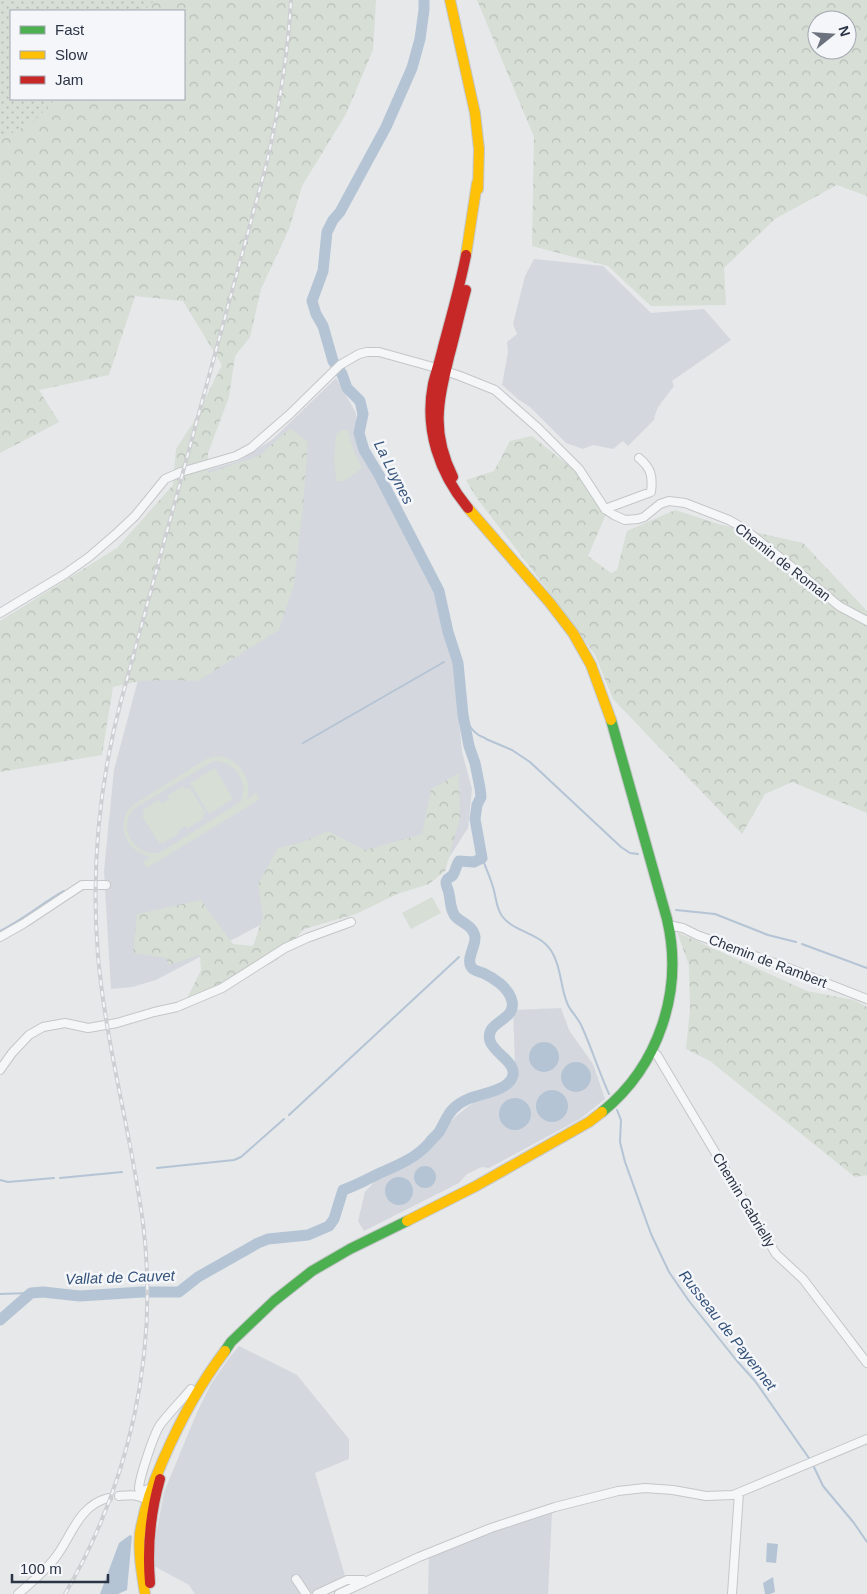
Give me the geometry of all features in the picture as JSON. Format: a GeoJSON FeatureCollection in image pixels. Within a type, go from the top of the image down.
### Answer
{"type":"FeatureCollection","features":[{"type":"Feature","properties":{"kind":"main road"},"geometry":{"type":"LineString","coordinates":[[145,1594],[140,1534],[151,1488],[171,1437],[206,1376],[231,1342],[298,1281],[350,1249],[476,1186],[602,1113],[634,1078],[652,1051],[666,1011],[672,984],[673,961],[668,925],[618,745],[591,666],[563,620],[456,494],[444,475],[434,450],[429,415],[432,385],[469,276],[478,210],[479,149],[475,113],[450,0]]}},
{"type":"Feature","properties":{"kind":"main road"},"geometry":{"type":"LineString","coordinates":[[151,1594],[148,1556],[153,1507],[159,1481],[192,1400]]}},
{"type":"Feature","properties":{"kind":"street","name":"Chemin de Roman"},"geometry":{"type":"LineString","coordinates":[[0,613],[65,574],[89,557],[135,516],[165,479],[181,472],[236,456],[251,448],[290,414],[337,368],[359,354],[379,352],[439,369],[494,390],[531,421],[580,469],[605,508],[625,520],[644,517],[660,504],[669,501],[685,503],[729,520],[750,534],[840,606],[867,621]]}},
{"type":"Feature","properties":{"kind":"street"},"geometry":{"type":"LineString","coordinates":[[605,508],[651,492],[651,475],[647,465],[638,458]]}},
{"type":"Feature","properties":{"kind":"street"},"geometry":{"type":"LineString","coordinates":[[0,937],[82,885],[106,885]]}},
{"type":"Feature","properties":{"kind":"street"},"geometry":{"type":"LineString","coordinates":[[0,1070],[12,1053],[29,1035],[42,1027],[65,1023],[88,1028],[118,1023],[177,1007],[222,988],[284,948],[351,922]]}},
{"type":"Feature","properties":{"kind":"street","name":"Chemin de Rambert"},"geometry":{"type":"LineString","coordinates":[[668,925],[683,928],[867,999]]}},
{"type":"Feature","properties":{"kind":"street","name":"Chemin Gabrielly"},"geometry":{"type":"LineString","coordinates":[[652,1051],[657,1055],[776,1254],[803,1279],[867,1364]]}},
{"type":"Feature","properties":{"kind":"street"},"geometry":{"type":"LineString","coordinates":[[151,1488],[143,1491],[139,1487],[159,1427],[192,1388]]}},
{"type":"Feature","properties":{"kind":"street"},"geometry":{"type":"LineString","coordinates":[[339,1594],[419,1557],[491,1528],[556,1507],[593,1497],[645,1488],[673,1490],[706,1496],[739,1493],[867,1439]]}},
{"type":"Feature","properties":{"kind":"street"},"geometry":{"type":"LineString","coordinates":[[732,1594],[739,1493]]}},
{"type":"Feature","properties":{"kind":"street"},"geometry":{"type":"LineString","coordinates":[[119,1496],[134,1494],[147,1500]]}},
{"type":"Feature","properties":{"kind":"street"},"geometry":{"type":"LineString","coordinates":[[18,1594],[46,1569],[55,1558],[84,1511],[91,1505],[104,1499]]}},
{"type":"Feature","properties":{"kind":"street"},"geometry":{"type":"LineString","coordinates":[[317,1594],[347,1580],[356,1581],[375,1577]]}},
{"type":"Feature","properties":{"kind":"street"},"geometry":{"type":"LineString","coordinates":[[296,1579],[306,1594]]}},
{"type":"Feature","properties":{"kind":"shaded area"},"geometry":{"type":"Polygon","coordinates":[[[534,259],[603,266],[651,313],[704,309],[731,340],[672,381],[674,386],[658,407],[655,419],[628,446],[623,441],[613,449],[593,445],[583,449],[566,443],[530,407],[502,385],[508,352],[507,342],[517,334],[513,324],[525,276],[534,259]]]}},
{"type":"Feature","properties":{"kind":"shaded area"},"geometry":{"type":"Polygon","coordinates":[[[336,378],[356,413],[357,444],[436,595],[446,644],[454,668],[462,752],[472,789],[468,828],[443,867],[334,886],[156,980],[132,987],[111,989],[104,871],[114,770],[193,474],[239,461],[273,439],[336,378]]]}},
{"type":"Feature","properties":{"kind":"shaded area"},"geometry":{"type":"Polygon","coordinates":[[[561,1008],[569,1030],[593,1064],[605,1099],[580,1119],[489,1168],[482,1167],[467,1174],[459,1183],[364,1231],[358,1221],[365,1192],[376,1180],[423,1153],[455,1117],[474,1102],[510,1082],[513,1077],[515,1063],[513,1010],[561,1008]]]}},
{"type":"Feature","properties":{"kind":"shaded area"},"geometry":{"type":"Polygon","coordinates":[[[239,1346],[297,1375],[349,1439],[349,1459],[315,1473],[348,1586],[328,1594],[195,1594],[189,1585],[154,1566],[156,1535],[164,1492],[198,1410],[211,1384],[239,1346]]]}},
{"type":"Feature","properties":{"kind":"shaded area"},"geometry":{"type":"Polygon","coordinates":[[[552,1513],[548,1594],[428,1594],[429,1558],[465,1541],[552,1513]]]}},
{"type":"Feature","properties":{"kind":"green space"},"geometry":{"type":"Polygon","coordinates":[[[0,0],[155,0],[145,10],[10,10],[10,100],[55,100],[35,121],[0,140],[0,0]]]}},
{"type":"Feature","properties":{"kind":"green space"},"geometry":{"type":"Polygon","coordinates":[[[155,0],[376,0],[373,50],[346,114],[302,186],[289,229],[261,289],[250,337],[235,356],[229,397],[208,453],[208,473],[259,456],[290,428],[308,442],[294,585],[279,630],[198,681],[140,681],[113,687],[102,755],[0,772],[0,621],[117,548],[173,485],[176,449],[193,423],[222,365],[183,301],[135,296],[109,375],[39,390],[59,422],[0,453],[0,140],[34,121],[55,100],[185,100],[185,10],[145,10],[155,0]]]}},
{"type":"Feature","properties":{"kind":"green space"},"geometry":{"type":"Polygon","coordinates":[[[477,0],[867,0],[867,196],[837,185],[775,219],[724,268],[726,305],[651,306],[608,266],[532,246],[534,137],[477,0]]]}},
{"type":"Feature","properties":{"kind":"green space"},"geometry":{"type":"Polygon","coordinates":[[[344,429],[348,431],[354,452],[362,468],[345,481],[336,481],[334,459],[336,434],[344,429]]]}},
{"type":"Feature","properties":{"kind":"green space"},"geometry":{"type":"Polygon","coordinates":[[[532,436],[579,474],[606,514],[588,556],[611,573],[617,570],[627,531],[675,510],[718,524],[803,543],[867,611],[867,813],[792,782],[765,794],[742,834],[613,699],[595,655],[476,497],[466,480],[494,471],[510,441],[532,436]]]}},
{"type":"Feature","properties":{"kind":"green space"},"geometry":{"type":"Polygon","coordinates":[[[218,756],[238,765],[243,771],[248,784],[247,799],[256,793],[260,799],[147,868],[143,862],[151,857],[135,849],[125,836],[123,828],[127,812],[133,805],[206,759],[218,756]],[[216,761],[210,763],[135,808],[129,816],[127,824],[131,840],[144,851],[152,853],[161,852],[240,802],[243,788],[242,781],[235,770],[216,761]]]}},
{"type":"Feature","properties":{"kind":"green space"},"geometry":{"type":"Polygon","coordinates":[[[215,768],[233,799],[209,814],[190,783],[215,768]]]}},
{"type":"Feature","properties":{"kind":"green space"},"geometry":{"type":"Polygon","coordinates":[[[459,773],[460,818],[445,871],[429,884],[397,894],[356,914],[304,929],[277,960],[181,1011],[201,970],[200,955],[169,965],[166,958],[133,953],[137,914],[201,900],[233,944],[253,946],[263,917],[258,884],[278,848],[303,842],[328,831],[365,850],[422,834],[431,789],[459,773]]]}},
{"type":"Feature","properties":{"kind":"green space"},"geometry":{"type":"Polygon","coordinates":[[[183,786],[186,789],[189,787],[206,813],[202,816],[204,818],[187,829],[185,826],[178,831],[179,833],[162,844],[161,842],[159,843],[142,816],[145,815],[142,810],[159,800],[162,804],[169,799],[167,796],[183,786]]]}},
{"type":"Feature","properties":{"kind":"green space"},"geometry":{"type":"Polygon","coordinates":[[[432,897],[441,913],[411,929],[402,913],[432,897]]]}},
{"type":"Feature","properties":{"kind":"green space"},"geometry":{"type":"Polygon","coordinates":[[[677,932],[807,991],[854,1000],[867,1007],[867,1175],[855,1177],[710,1061],[686,1049],[690,1009],[689,965],[677,932]]]}},
{"type":"Feature","properties":{"kind":"water"},"geometry":{"type":"Polygon","coordinates":[[[544,1042],[555,1046],[559,1057],[555,1068],[544,1072],[533,1068],[529,1057],[533,1046],[544,1042]]]}},
{"type":"Feature","properties":{"kind":"water"},"geometry":{"type":"Polygon","coordinates":[[[576,1062],[587,1066],[591,1077],[587,1088],[576,1092],[565,1088],[561,1077],[565,1066],[576,1062]]]}},
{"type":"Feature","properties":{"kind":"water"},"geometry":{"type":"Polygon","coordinates":[[[552,1090],[558,1091],[563,1095],[567,1100],[567,1112],[563,1117],[558,1121],[552,1122],[546,1121],[541,1117],[537,1112],[536,1106],[537,1100],[541,1095],[546,1091],[552,1090]]]}},
{"type":"Feature","properties":{"kind":"water"},"geometry":{"type":"Polygon","coordinates":[[[515,1098],[521,1099],[526,1103],[530,1108],[530,1120],[526,1125],[521,1129],[515,1130],[509,1129],[504,1125],[500,1120],[499,1114],[500,1108],[504,1103],[509,1099],[515,1098]]]}},
{"type":"Feature","properties":{"kind":"water"},"geometry":{"type":"Polygon","coordinates":[[[425,1166],[433,1169],[436,1177],[433,1185],[425,1188],[417,1185],[414,1177],[417,1169],[425,1166]]]}},
{"type":"Feature","properties":{"kind":"water"},"geometry":{"type":"Polygon","coordinates":[[[399,1177],[409,1181],[413,1191],[409,1201],[399,1205],[389,1201],[385,1191],[389,1181],[399,1177]]]}},
{"type":"Feature","properties":{"kind":"water"},"geometry":{"type":"Polygon","coordinates":[[[130,1535],[132,1536],[127,1590],[118,1594],[100,1594],[119,1543],[130,1535]]]}},
{"type":"Feature","properties":{"kind":"water"},"geometry":{"type":"Polygon","coordinates":[[[767,1543],[778,1544],[776,1563],[766,1562],[767,1543]]]}},
{"type":"Feature","properties":{"kind":"water"},"geometry":{"type":"Polygon","coordinates":[[[773,1577],[775,1592],[765,1594],[763,1583],[773,1577]]]}},
{"type":"Feature","properties":{"kind":"waterway","name":"La Luynes"},"geometry":{"type":"LineString","coordinates":[[0,1320],[31,1293],[43,1292],[80,1296],[179,1292],[198,1277],[258,1243],[268,1239],[308,1235],[329,1226],[334,1219],[343,1190],[411,1158],[424,1149],[438,1133],[456,1106],[468,1099],[499,1089],[512,1078],[512,1068],[492,1046],[490,1041],[492,1029],[511,1011],[511,998],[500,983],[474,970],[471,966],[470,958],[475,941],[474,933],[453,913],[446,884],[447,880],[453,875],[459,861],[474,862],[482,858],[475,819],[477,805],[481,797],[480,788],[463,715],[458,663],[448,632],[439,591],[379,475],[364,450],[359,433],[363,414],[360,401],[347,388],[342,374],[333,361],[323,326],[316,314],[312,301],[323,271],[327,232],[333,220],[340,212],[386,127],[412,68],[420,39],[424,0]]}},
{"type":"Feature","properties":{"kind":"waterway"},"geometry":{"type":"LineString","coordinates":[[303,743],[444,662]]}},
{"type":"Feature","properties":{"kind":"waterway"},"geometry":{"type":"LineString","coordinates":[[463,715],[474,732],[485,738]]}},
{"type":"Feature","properties":{"kind":"waterway"},"geometry":{"type":"LineString","coordinates":[[486,739],[512,750],[530,762],[621,847],[630,853],[638,854]]}},
{"type":"Feature","properties":{"kind":"waterway","name":"Russeau de Payennet"},"geometry":{"type":"LineString","coordinates":[[482,858],[502,916],[513,926],[542,941],[553,954],[558,966],[565,999],[581,1024],[609,1094]]}},
{"type":"Feature","properties":{"kind":"waterway"},"geometry":{"type":"LineString","coordinates":[[0,931],[64,891]]}},
{"type":"Feature","properties":{"kind":"waterway"},"geometry":{"type":"LineString","coordinates":[[676,910],[715,914],[768,935],[796,942]]}},
{"type":"Feature","properties":{"kind":"waterway","name":"Vallat de Cauvet"},"geometry":{"type":"LineString","coordinates":[[469,948],[475,942]]}},
{"type":"Feature","properties":{"kind":"waterway"},"geometry":{"type":"LineString","coordinates":[[802,944],[867,968]]}},
{"type":"Feature","properties":{"kind":"waterway"},"geometry":{"type":"LineString","coordinates":[[289,1115],[459,957]]}},
{"type":"Feature","properties":{"kind":"waterway","name":"Russeau de Payennet"},"geometry":{"type":"LineString","coordinates":[[617,1110],[621,1120],[620,1142],[625,1162],[651,1234],[669,1272],[689,1301],[755,1381],[811,1461]]}},
{"type":"Feature","properties":{"kind":"waterway"},"geometry":{"type":"LineString","coordinates":[[157,1168],[234,1160],[241,1157],[284,1119]]}},
{"type":"Feature","properties":{"kind":"waterway"},"geometry":{"type":"LineString","coordinates":[[60,1178],[122,1172]]}},
{"type":"Feature","properties":{"kind":"waterway"},"geometry":{"type":"LineString","coordinates":[[0,1180],[8,1182],[54,1178]]}},
{"type":"Feature","properties":{"kind":"waterway"},"geometry":{"type":"LineString","coordinates":[[0,1294],[31,1293]]}},
{"type":"Feature","properties":{"kind":"waterway","name":"Russeau de Payennet"},"geometry":{"type":"LineString","coordinates":[[813,1465],[823,1486],[854,1523],[867,1542]]}},
{"type":"Feature","properties":{"kind":"railway"},"geometry":{"type":"LineString","coordinates":[[65,1594],[88,1551],[107,1507],[122,1462],[134,1415],[147,1319],[147,1271],[143,1223],[107,1023],[98,956],[96,859],[102,795],[113,732],[121,701],[267,162],[288,41],[291,0]]}},
{"type":"Feature","properties":{"kind":"traffic: fast"},"geometry":{"type":"LineString","coordinates":[[602,1112],[622,1093],[639,1072],[652,1049],[662,1025],[669,999],[672,973],[667,919],[611,720]]}},
{"type":"Feature","properties":{"kind":"traffic: fast"},"geometry":{"type":"LineString","coordinates":[[225,1351],[231,1342],[274,1301],[312,1271],[350,1249],[407,1221]]}},
{"type":"Feature","properties":{"kind":"traffic: slow"},"geometry":{"type":"LineString","coordinates":[[450,0],[475,113],[479,149],[478,189]]}},
{"type":"Feature","properties":{"kind":"traffic: slow"},"geometry":{"type":"LineString","coordinates":[[466,255],[477,183]]}},
{"type":"Feature","properties":{"kind":"traffic: slow"},"geometry":{"type":"LineString","coordinates":[[468,508],[550,603],[573,633],[591,665],[611,720]]}},
{"type":"Feature","properties":{"kind":"traffic: slow"},"geometry":{"type":"LineString","coordinates":[[407,1221],[476,1186],[589,1122],[602,1112]]}},
{"type":"Feature","properties":{"kind":"traffic: slow"},"geometry":{"type":"LineString","coordinates":[[145,1594],[141,1564],[140,1533],[149,1496],[183,1417],[198,1390],[225,1351]]}},
{"type":"Feature","properties":{"kind":"traffic: jam"},"geometry":{"type":"LineString","coordinates":[[466,255],[433,384],[431,417],[432,434],[442,465],[449,480],[468,508]]}},
{"type":"Feature","properties":{"kind":"traffic: jam"},"geometry":{"type":"LineString","coordinates":[[453,477],[442,446],[439,417],[445,374],[466,290]]}},
{"type":"Feature","properties":{"kind":"traffic: jam"},"geometry":{"type":"LineString","coordinates":[[150,1583],[150,1531],[160,1479]]}}]}
